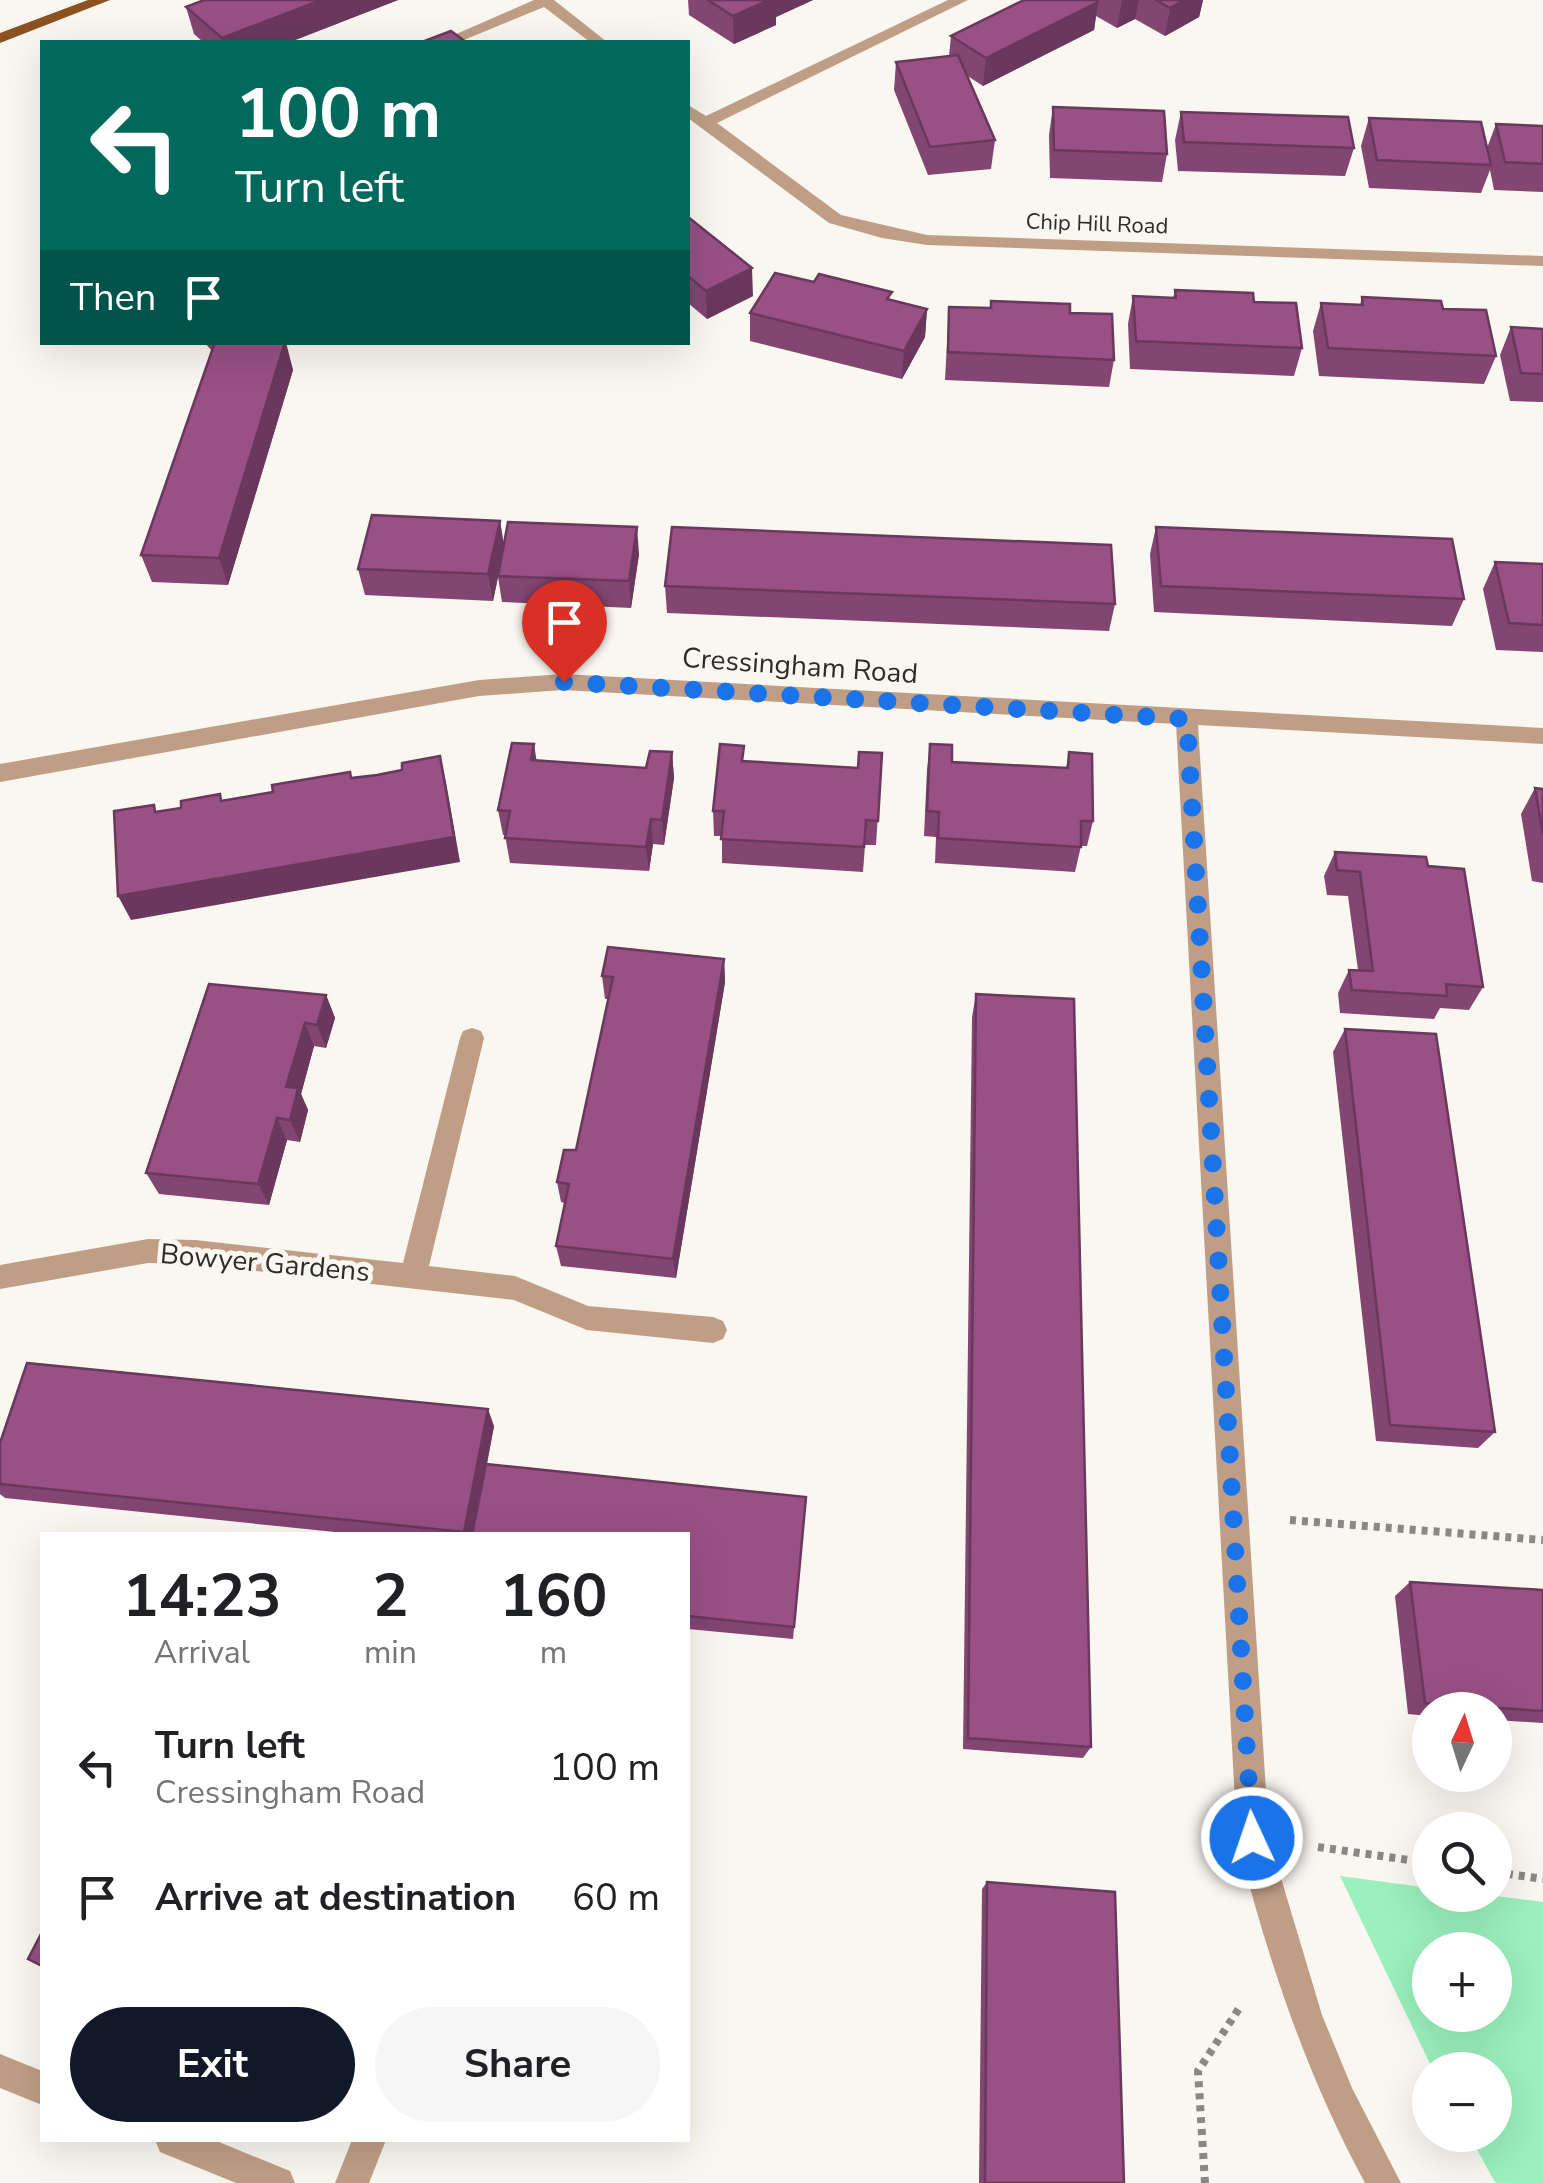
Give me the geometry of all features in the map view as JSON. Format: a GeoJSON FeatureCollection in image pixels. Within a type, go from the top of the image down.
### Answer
{"type":"FeatureCollection","features":[{"type":"Feature","properties":{"kind":"main road"},"geometry":{"type":"LineString","coordinates":[[0,38],[102,0]]}},
{"type":"Feature","properties":{"kind":"street"},"geometry":{"type":"LineString","coordinates":[[451,40],[545,0],[596,40]]}},
{"type":"Feature","properties":{"kind":"street"},"geometry":{"type":"LineString","coordinates":[[704,123],[960,0]]}},
{"type":"Feature","properties":{"kind":"street","name":"Chip Hill Road"},"geometry":{"type":"LineString","coordinates":[[690,112],[836,219],[882,233],[926,240],[1543,262]]}},
{"type":"Feature","properties":{"kind":"street","name":"Cressingham Road"},"geometry":{"type":"LineString","coordinates":[[0,772],[479,688],[564,682],[1543,736]]}},
{"type":"Feature","properties":{"kind":"street"},"geometry":{"type":"LineString","coordinates":[[1187,719],[1252,1838],[1279,1947],[1323,2064],[1384,2183]]}},
{"type":"Feature","properties":{"kind":"street"},"geometry":{"type":"LineString","coordinates":[[413,1276],[472,1038]]}},
{"type":"Feature","properties":{"kind":"street","name":"Bowyer Gardens"},"geometry":{"type":"LineString","coordinates":[[0,1277],[148,1251],[195,1252],[515,1288],[587,1318],[713,1330]]}},
{"type":"Feature","properties":{"kind":"street"},"geometry":{"type":"LineString","coordinates":[[0,2070],[40,2087]]}},
{"type":"Feature","properties":{"kind":"street"},"geometry":{"type":"LineString","coordinates":[[177,2142],[278,2183]]}},
{"type":"Feature","properties":{"kind":"street"},"geometry":{"type":"LineString","coordinates":[[352,2183],[367,2142]]}},
{"type":"Feature","properties":{"kind":"path"},"geometry":{"type":"LineString","coordinates":[[1234,1515],[1543,1540]]}},
{"type":"Feature","properties":{"kind":"path"},"geometry":{"type":"LineString","coordinates":[[1252,1838],[1412,1860]]}},
{"type":"Feature","properties":{"kind":"path"},"geometry":{"type":"LineString","coordinates":[[1512,1874],[1543,1879]]}},
{"type":"Feature","properties":{"kind":"path"},"geometry":{"type":"LineString","coordinates":[[1205,2183],[1198,2071],[1279,1947]]}},
{"type":"Feature","properties":{"kind":"green space"},"geometry":{"type":"Polygon","coordinates":[[[1340,1876],[1412,1886],[1412,1912],[1512,1912],[1512,1898],[1543,1902],[1543,2183],[1496,2183],[1479,2152],[1512,2152],[1512,2052],[1424,2052],[1415,2032],[1512,2032],[1512,1932],[1412,1932],[1412,2026],[1340,1876]]]}},
{"type":"Feature","properties":{"kind":"building"},"geometry":{"type":"Polygon","coordinates":[[[204,0],[321,0],[222,38],[186,7],[204,0]]]}},
{"type":"Feature","properties":{"kind":"building"},"geometry":{"type":"Polygon","coordinates":[[[708,0],[769,0],[733,16],[708,0]]]}},
{"type":"Feature","properties":{"kind":"building"},"geometry":{"type":"Polygon","coordinates":[[[1024,0],[1098,2],[986,58],[951,36],[1024,0]]]}},
{"type":"Feature","properties":{"kind":"building"},"geometry":{"type":"Polygon","coordinates":[[[1156,0],[1184,0],[1170,8],[1156,0]]]}},
{"type":"Feature","properties":{"kind":"building"},"geometry":{"type":"Polygon","coordinates":[[[451,31],[463,40],[427,40],[451,31]]]}},
{"type":"Feature","properties":{"kind":"building"},"geometry":{"type":"Polygon","coordinates":[[[958,55],[995,140],[930,147],[896,62],[958,55]]]}},
{"type":"Feature","properties":{"kind":"building"},"geometry":{"type":"Polygon","coordinates":[[[1053,107],[1164,111],[1167,154],[1054,150],[1053,107]]]}},
{"type":"Feature","properties":{"kind":"building"},"geometry":{"type":"Polygon","coordinates":[[[1181,112],[1348,117],[1354,148],[1184,142],[1181,112]]]}},
{"type":"Feature","properties":{"kind":"building"},"geometry":{"type":"Polygon","coordinates":[[[1369,118],[1481,122],[1491,165],[1377,160],[1369,118]]]}},
{"type":"Feature","properties":{"kind":"building"},"geometry":{"type":"Polygon","coordinates":[[[1496,124],[1543,126],[1543,164],[1505,162],[1496,124]]]}},
{"type":"Feature","properties":{"kind":"building"},"geometry":{"type":"Polygon","coordinates":[[[690,219],[752,268],[706,291],[690,278],[690,219]]]}},
{"type":"Feature","properties":{"kind":"building"},"geometry":{"type":"Polygon","coordinates":[[[775,273],[814,282],[819,274],[892,292],[887,299],[927,309],[904,351],[750,313],[775,273]]]}},
{"type":"Feature","properties":{"kind":"building"},"geometry":{"type":"Polygon","coordinates":[[[1175,290],[1253,293],[1254,302],[1296,303],[1302,348],[1136,341],[1133,296],[1176,298],[1175,290]]]}},
{"type":"Feature","properties":{"kind":"building"},"geometry":{"type":"Polygon","coordinates":[[[1362,297],[1441,301],[1443,309],[1486,310],[1496,356],[1328,348],[1321,303],[1363,305],[1362,297]]]}},
{"type":"Feature","properties":{"kind":"building"},"geometry":{"type":"Polygon","coordinates":[[[991,301],[1070,304],[1070,313],[1112,314],[1114,360],[948,352],[949,307],[991,308],[991,301]]]}},
{"type":"Feature","properties":{"kind":"building"},"geometry":{"type":"Polygon","coordinates":[[[1511,327],[1543,329],[1543,374],[1521,373],[1511,327]]]}},
{"type":"Feature","properties":{"kind":"building"},"geometry":{"type":"Polygon","coordinates":[[[214,345],[284,345],[219,558],[141,555],[214,345]]]}},
{"type":"Feature","properties":{"kind":"building"},"geometry":{"type":"Polygon","coordinates":[[[372,515],[500,521],[488,574],[358,569],[372,515]]]}},
{"type":"Feature","properties":{"kind":"building"},"geometry":{"type":"Polygon","coordinates":[[[508,522],[637,527],[629,581],[498,576],[508,522]]]}},
{"type":"Feature","properties":{"kind":"building"},"geometry":{"type":"Polygon","coordinates":[[[672,527],[1111,545],[1115,604],[665,586],[672,527]]]}},
{"type":"Feature","properties":{"kind":"building"},"geometry":{"type":"Polygon","coordinates":[[[1156,527],[1452,539],[1464,599],[1161,586],[1156,527]]]}},
{"type":"Feature","properties":{"kind":"building"},"geometry":{"type":"Polygon","coordinates":[[[1495,562],[1543,564],[1543,625],[1509,623],[1495,562]]]}},
{"type":"Feature","properties":{"kind":"building"},"geometry":{"type":"Polygon","coordinates":[[[512,743],[534,744],[531,760],[646,768],[650,751],[672,752],[662,820],[651,819],[646,847],[505,838],[510,811],[498,810],[512,743]]]}},
{"type":"Feature","properties":{"kind":"building"},"geometry":{"type":"Polygon","coordinates":[[[720,744],[744,746],[742,761],[858,768],[859,752],[882,753],[878,821],[866,820],[864,847],[721,839],[724,811],[713,811],[720,744]]]}},
{"type":"Feature","properties":{"kind":"building"},"geometry":{"type":"Polygon","coordinates":[[[930,744],[952,745],[952,762],[1068,768],[1069,752],[1092,754],[1093,821],[1081,821],[1081,847],[938,838],[939,812],[927,811],[930,744]]]}},
{"type":"Feature","properties":{"kind":"building"},"geometry":{"type":"Polygon","coordinates":[[[440,756],[454,837],[118,896],[114,811],[154,805],[155,812],[181,808],[181,801],[220,794],[221,801],[273,792],[272,785],[350,772],[351,778],[377,775],[402,770],[402,763],[440,756]]]}},
{"type":"Feature","properties":{"kind":"building"},"geometry":{"type":"Polygon","coordinates":[[[1535,788],[1543,789],[1543,835],[1535,788]]]}},
{"type":"Feature","properties":{"kind":"building"},"geometry":{"type":"Polygon","coordinates":[[[1335,852],[1426,857],[1428,866],[1464,869],[1483,987],[1446,984],[1447,996],[1352,990],[1349,970],[1373,971],[1360,872],[1337,870],[1335,852]]]}},
{"type":"Feature","properties":{"kind":"building"},"geometry":{"type":"Polygon","coordinates":[[[608,947],[724,959],[673,1259],[556,1246],[569,1184],[557,1182],[564,1150],[576,1150],[613,977],[602,976],[608,947]]]}},
{"type":"Feature","properties":{"kind":"building"},"geometry":{"type":"Polygon","coordinates":[[[209,984],[326,995],[317,1025],[305,1023],[286,1087],[298,1088],[290,1120],[277,1118],[258,1184],[146,1173],[209,984]]]}},
{"type":"Feature","properties":{"kind":"building"},"geometry":{"type":"Polygon","coordinates":[[[976,994],[1074,999],[1091,1747],[968,1738],[976,994]]]}},
{"type":"Feature","properties":{"kind":"building"},"geometry":{"type":"Polygon","coordinates":[[[1345,1029],[1436,1034],[1495,1432],[1390,1425],[1345,1029]]]}},
{"type":"Feature","properties":{"kind":"building"},"geometry":{"type":"Polygon","coordinates":[[[27,1363],[488,1409],[464,1532],[0,1484],[0,1443],[27,1363]]]}},
{"type":"Feature","properties":{"kind":"building"},"geometry":{"type":"Polygon","coordinates":[[[486,1464],[806,1497],[794,1627],[690,1616],[690,1532],[473,1532],[486,1464]]]}},
{"type":"Feature","properties":{"kind":"building"},"geometry":{"type":"Polygon","coordinates":[[[1410,1582],[1543,1590],[1543,1711],[1512,1709],[1512,1692],[1424,1692],[1410,1582]]]}},
{"type":"Feature","properties":{"kind":"building"},"geometry":{"type":"Polygon","coordinates":[[[987,1882],[1115,1892],[1124,2183],[985,2183],[987,1882]]]}},
{"type":"Feature","properties":{"kind":"building"},"geometry":{"type":"Polygon","coordinates":[[[40,1936],[40,1965],[28,1959],[40,1936]]]}},
{"type":"Feature","properties":{"kind":"route"},"geometry":{"type":"LineString","coordinates":[[564,682],[1187,719],[1252,1838]]}}]}
